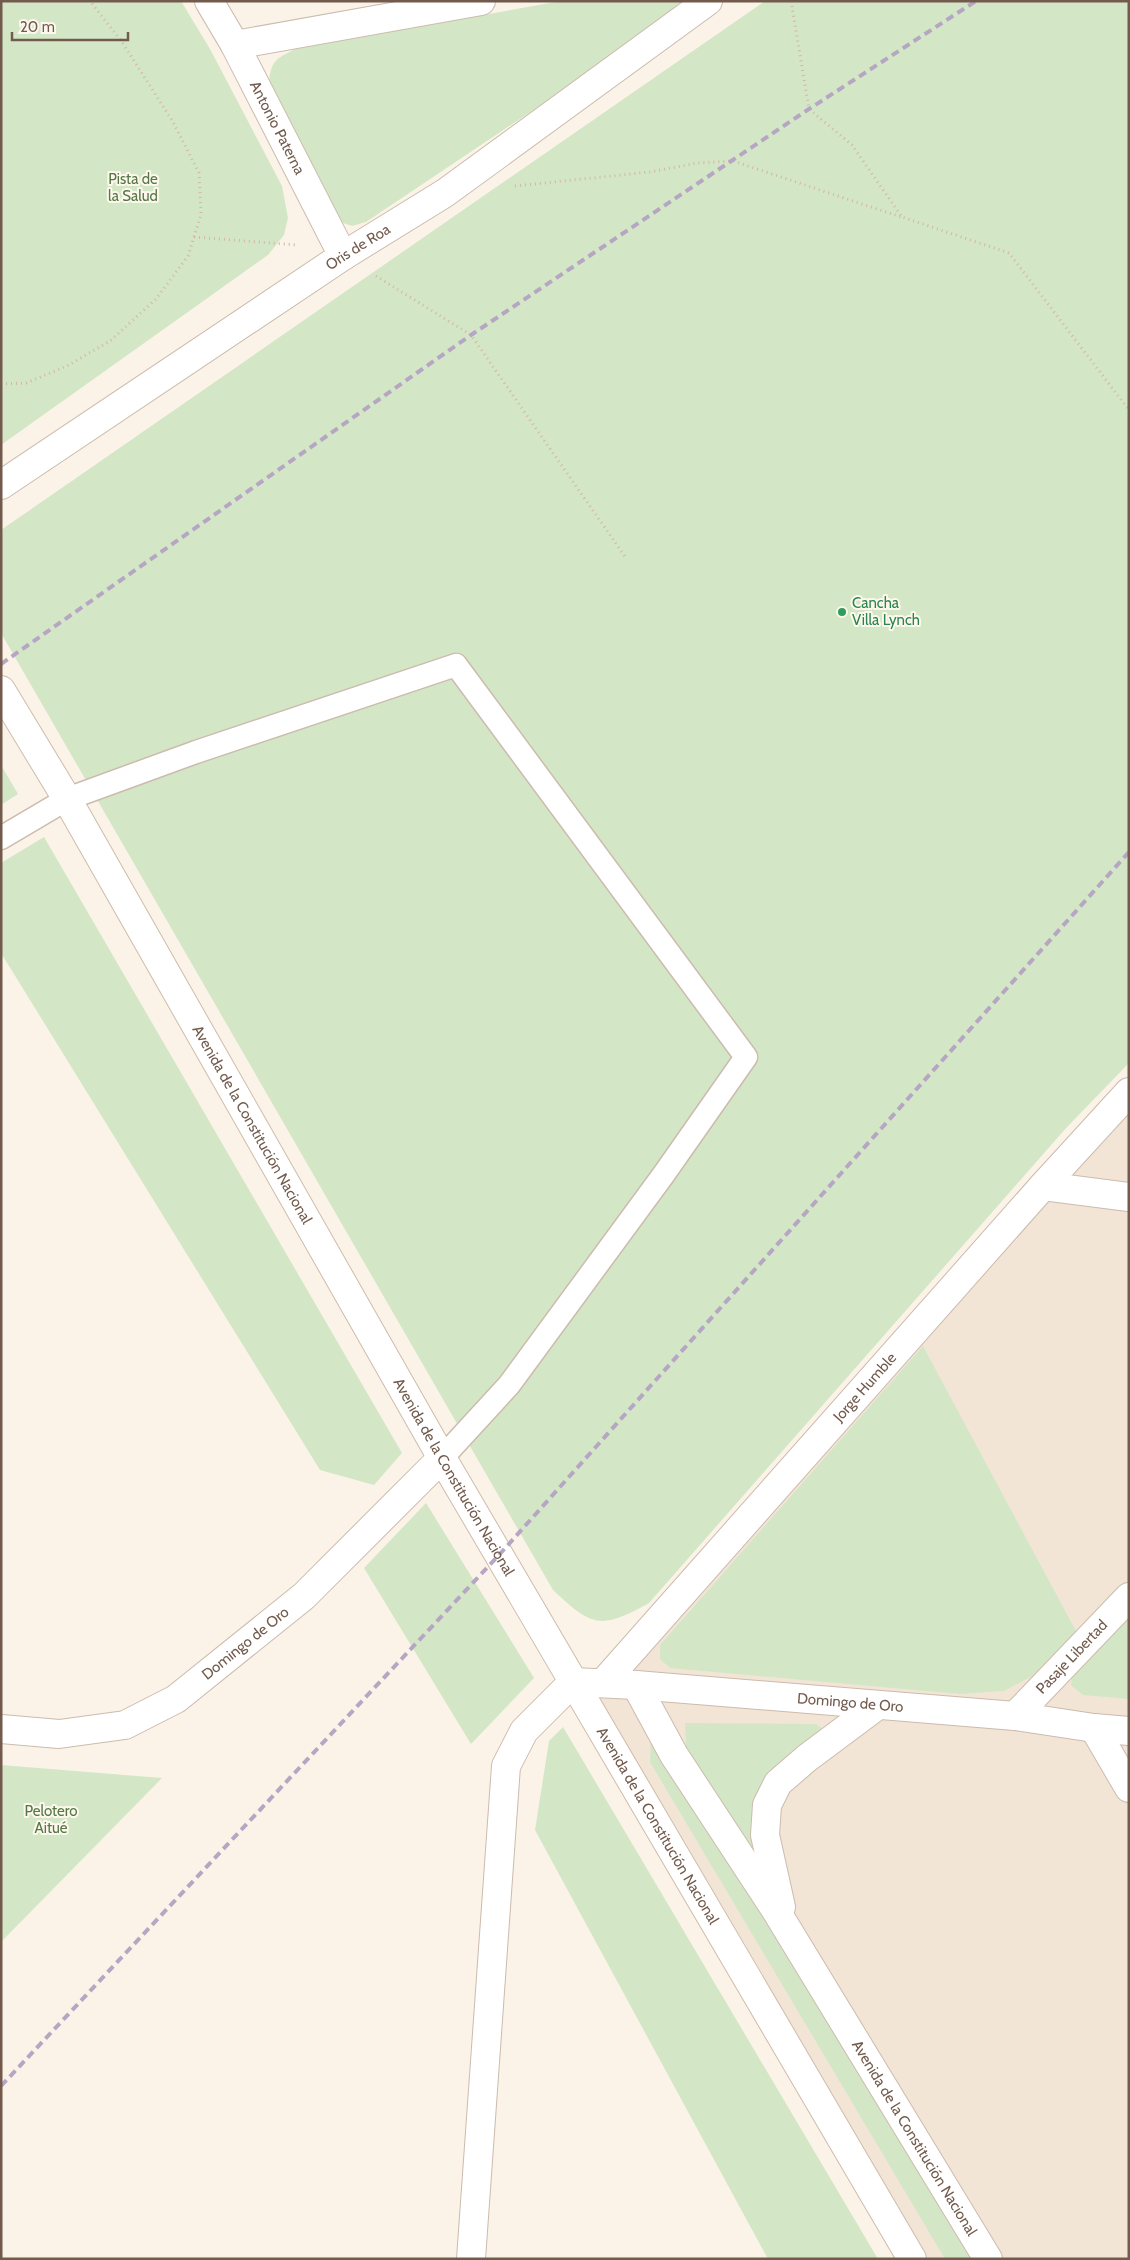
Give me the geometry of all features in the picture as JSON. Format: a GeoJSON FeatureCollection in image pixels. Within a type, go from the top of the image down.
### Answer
{"type":"FeatureCollection","features":[{"type":"Feature","properties":{"kind":"street","name":"Antonio Paterna"},"geometry":{"type":"LineString","coordinates":[[209,1],[235,45],[341,252]]}},
{"type":"Feature","properties":{"kind":"street"},"geometry":{"type":"LineString","coordinates":[[235,45],[481,1]]}},
{"type":"Feature","properties":{"kind":"street","name":"Oris de Roa"},"geometry":{"type":"LineString","coordinates":[[1,485],[341,252],[445,193],[708,1]]}},
{"type":"Feature","properties":{"kind":"street","name":"Avenida de la Constitución Nacional"},"geometry":{"type":"LineString","coordinates":[[1,690],[67,799],[442,1458],[912,2259]]}},
{"type":"Feature","properties":{"kind":"street","name":"Jorge Humble"},"geometry":{"type":"LineString","coordinates":[[603,1683],[1043,1186],[1129,1092]]}},
{"type":"Feature","properties":{"kind":"street"},"geometry":{"type":"LineString","coordinates":[[1043,1186],[1129,1197]]}},
{"type":"Feature","properties":{"kind":"street","name":"Domingo de Oro"},"geometry":{"type":"LineString","coordinates":[[1,1729],[59,1734],[125,1724],[176,1699],[304,1596],[442,1458]]}},
{"type":"Feature","properties":{"kind":"street","name":"Pasaje Libertad"},"geometry":{"type":"LineString","coordinates":[[1015,1716],[1129,1597]]}},
{"type":"Feature","properties":{"kind":"street"},"geometry":{"type":"LineString","coordinates":[[471,2259],[506,1766],[524,1731],[573,1682]]}},
{"type":"Feature","properties":{"kind":"street","name":"Domingo de Oro"},"geometry":{"type":"LineString","coordinates":[[573,1682],[636,1685],[1015,1716],[1094,1728],[1129,1731]]}},
{"type":"Feature","properties":{"kind":"street","name":"Avenida de la Constitución Nacional"},"geometry":{"type":"LineString","coordinates":[[636,1685],[674,1755],[786,1926],[988,2259]]}},
{"type":"Feature","properties":{"kind":"street"},"geometry":{"type":"LineString","coordinates":[[786,1926],[765,1835],[768,1805],[778,1783],[807,1758],[878,1705]]}},
{"type":"Feature","properties":{"kind":"street"},"geometry":{"type":"LineString","coordinates":[[1094,1728],[1129,1788]]}},
{"type":"Feature","properties":{"kind":"lane"},"geometry":{"type":"LineString","coordinates":[[1,838],[67,799],[196,752],[456,665],[746,1057],[664,1174],[509,1385],[442,1458]]}},
{"type":"Feature","properties":{"kind":"path"},"geometry":{"type":"LineString","coordinates":[[1,384],[26,383],[67,366],[110,341],[156,299],[188,256],[200,215],[198,173],[163,106],[122,42],[90,1]]}},
{"type":"Feature","properties":{"kind":"path"},"geometry":{"type":"LineString","coordinates":[[791,1],[809,109],[852,145],[902,217]]}},
{"type":"Feature","properties":{"kind":"path"},"geometry":{"type":"LineString","coordinates":[[513,186],[650,172],[697,164],[733,162],[1009,254],[1129,410]]}},
{"type":"Feature","properties":{"kind":"path"},"geometry":{"type":"LineString","coordinates":[[194,237],[341,252],[471,335],[626,558]]}},
{"type":"Feature","properties":{"kind":"shaded area"},"geometry":{"type":"Polygon","coordinates":[[[1129,1092],[1129,2259],[912,2259],[573,1682],[603,1683],[1129,1092]]]}},
{"type":"Feature","properties":{"kind":"green space","name":"Pista de la Salud"},"geometry":{"type":"Polygon","coordinates":[[[1,1],[181,1],[210,49],[282,186],[288,218],[284,235],[268,255],[1,445],[1,1]]]}},
{"type":"Feature","properties":{"kind":"green space"},"geometry":{"type":"Polygon","coordinates":[[[561,1],[689,1],[681,11],[366,222],[352,226],[337,221],[269,83],[271,69],[279,58],[295,49],[561,1]]]}},
{"type":"Feature","properties":{"kind":"green space"},"geometry":{"type":"Polygon","coordinates":[[[765,1],[1129,1],[1129,1063],[1067,1127],[649,1603],[619,1618],[608,1621],[598,1620],[578,1611],[553,1590],[1,633],[1,530],[765,1]]]}},
{"type":"Feature","properties":{"kind":"green space"},"geometry":{"type":"Polygon","coordinates":[[[1,765],[18,794],[1,805],[1,765]]]}},
{"type":"Feature","properties":{"kind":"green space"},"geometry":{"type":"Polygon","coordinates":[[[44,837],[402,1453],[374,1485],[320,1470],[1,953],[1,863],[44,837]]]}},
{"type":"Feature","properties":{"kind":"green space"},"geometry":{"type":"Polygon","coordinates":[[[923,1346],[1077,1633],[1040,1672],[1004,1691],[960,1694],[670,1668],[660,1659],[660,1645],[923,1346]]]}},
{"type":"Feature","properties":{"kind":"green space"},"geometry":{"type":"Polygon","coordinates":[[[426,1503],[534,1678],[471,1744],[364,1568],[426,1503]]]}},
{"type":"Feature","properties":{"kind":"green space"},"geometry":{"type":"Polygon","coordinates":[[[1129,1614],[1129,1699],[1083,1695],[1071,1685],[1073,1672],[1129,1614]]]}},
{"type":"Feature","properties":{"kind":"green space"},"geometry":{"type":"Polygon","coordinates":[[[685,1723],[816,1724],[826,1731],[797,1752],[758,1869],[692,1764],[686,1747],[685,1723]]]}},
{"type":"Feature","properties":{"kind":"green space"},"geometry":{"type":"Polygon","coordinates":[[[563,1727],[878,2259],[768,2259],[535,1830],[549,1741],[563,1727]]]}},
{"type":"Feature","properties":{"kind":"green space"},"geometry":{"type":"Polygon","coordinates":[[[651,1731],[972,2259],[945,2259],[650,1762],[651,1731]]]}},
{"type":"Feature","properties":{"kind":"green space","name":"Pelotero Aitué"},"geometry":{"type":"Polygon","coordinates":[[[1,1765],[162,1778],[1,1942],[1,1765]]]}},
{"type":"Feature","properties":{"kind":"railway"},"geometry":{"type":"LineString","coordinates":[[1,664],[471,335],[809,109],[976,1]]}},
{"type":"Feature","properties":{"kind":"railway"},"geometry":{"type":"LineString","coordinates":[[1,2086],[499,1555],[1129,852]]}},
{"type":"Feature","properties":{"kind":"place","name":"Cancha Villa Lynch"},"geometry":{"type":"Point","coordinates":[842,612]}}]}
